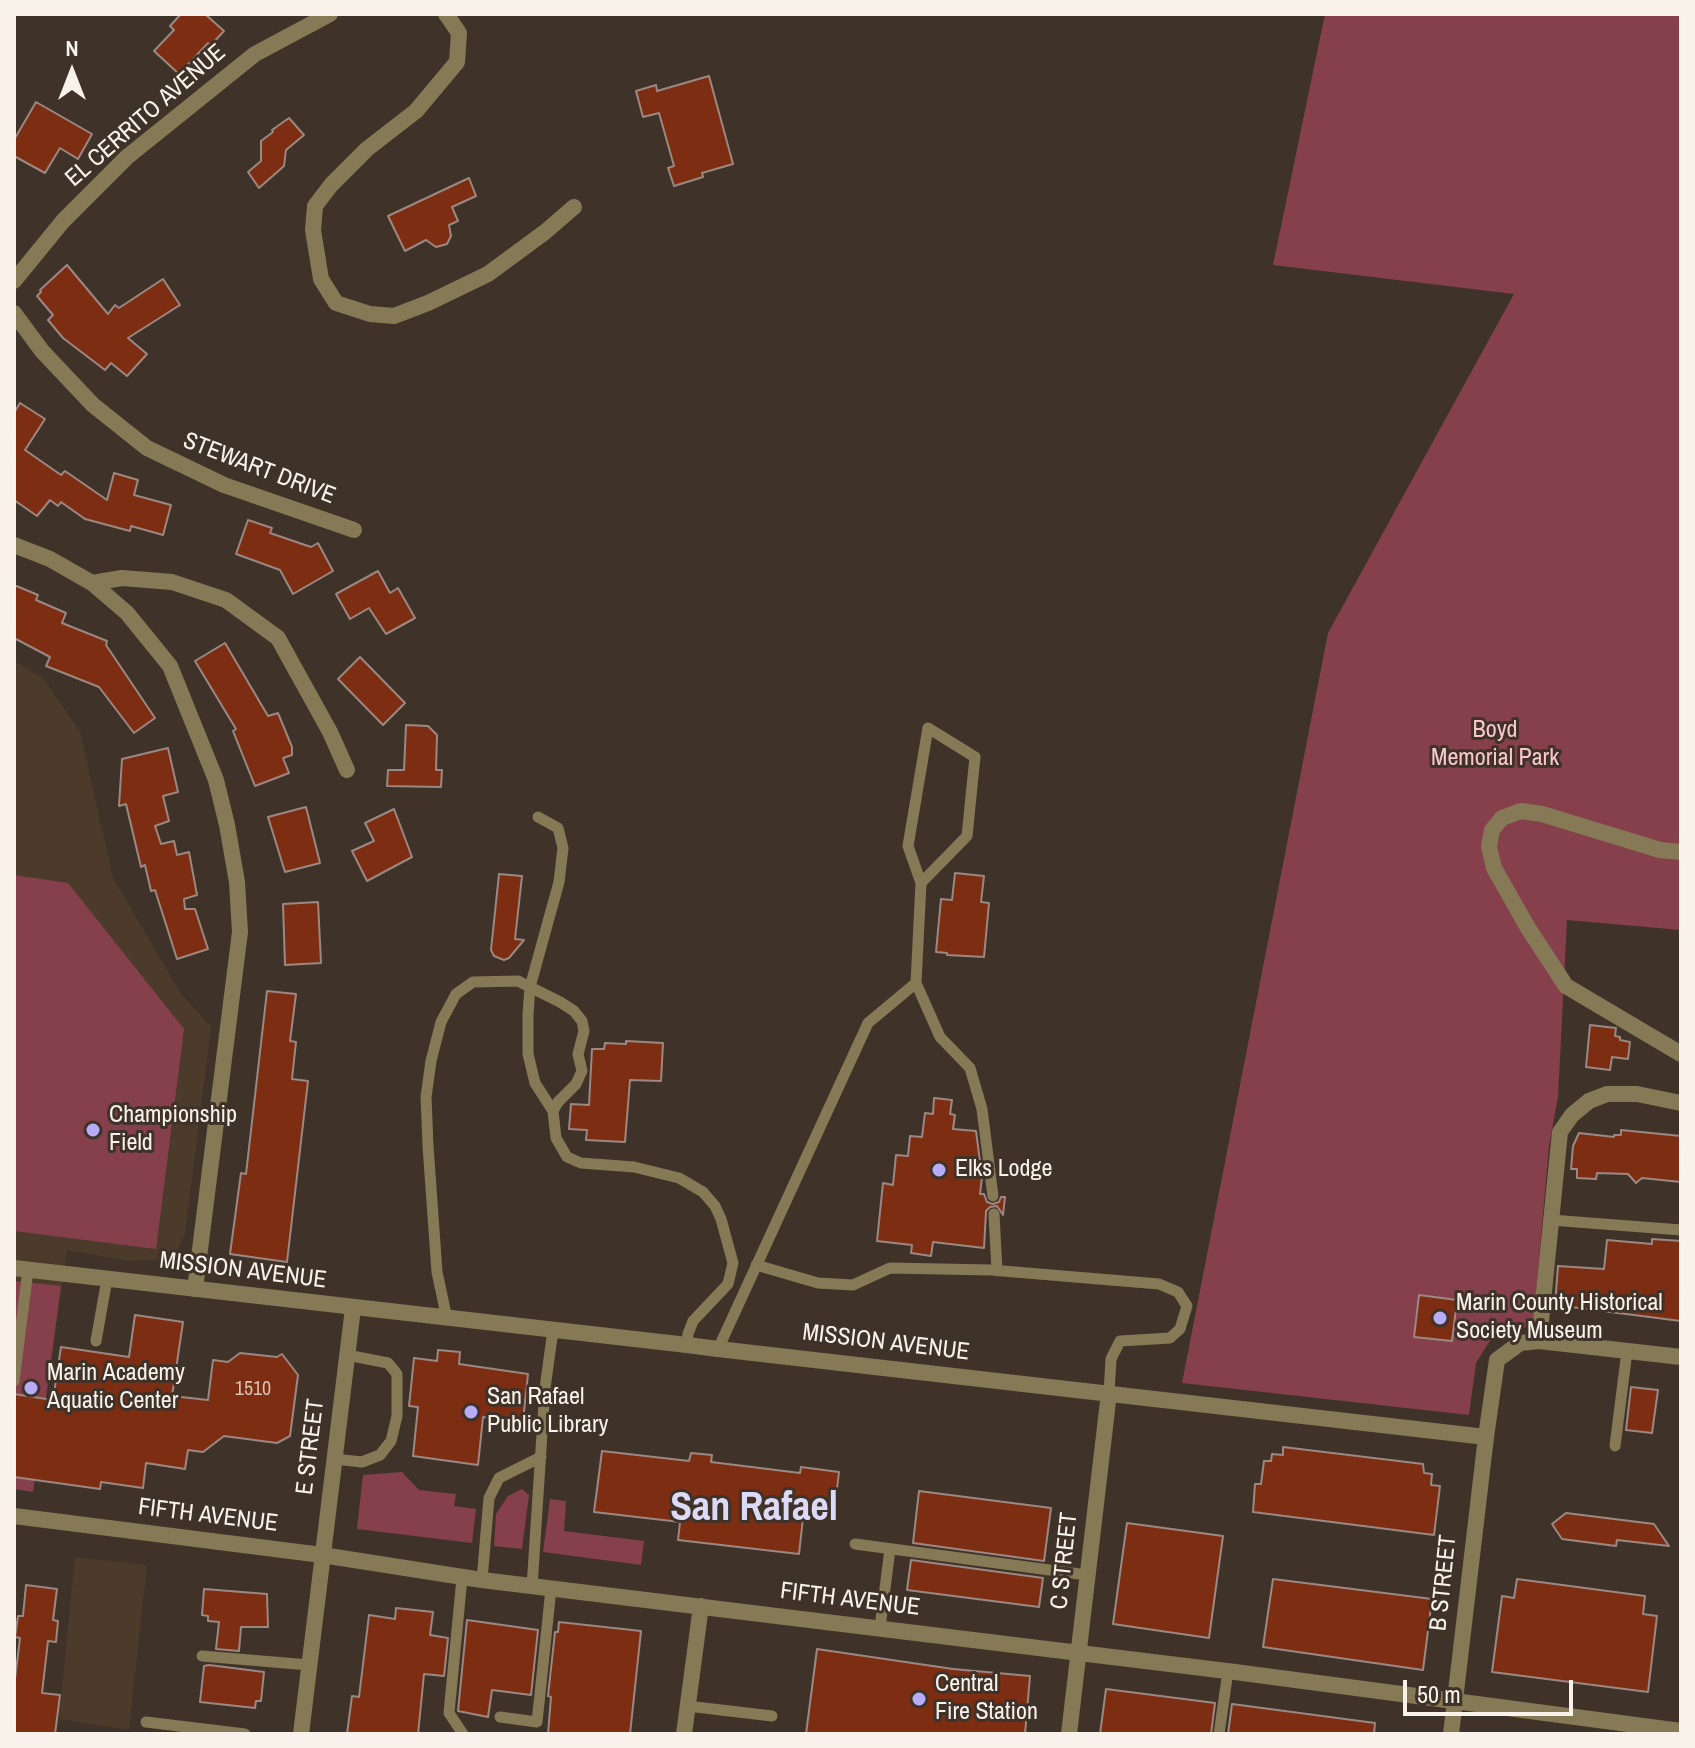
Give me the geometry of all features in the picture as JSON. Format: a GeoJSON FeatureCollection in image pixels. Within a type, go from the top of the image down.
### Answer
{"type":"FeatureCollection","features":[{"type":"Feature","properties":{"kind":"street","name":"EL CERRITO AVENUE"},"geometry":{"type":"LineString","coordinates":[[14,281],[63,221],[127,157],[255,54],[330,14]]}},
{"type":"Feature","properties":{"kind":"street"},"geometry":{"type":"LineString","coordinates":[[446,14],[459,33],[457,62],[416,111],[367,149],[315,206],[313,230],[321,279],[336,303],[370,314],[394,316],[428,303],[488,274],[574,207]]}},
{"type":"Feature","properties":{"kind":"street","name":"STEWART DRIVE"},"geometry":{"type":"LineString","coordinates":[[14,313],[42,351],[93,405],[147,448],[224,485],[354,530]]}},
{"type":"Feature","properties":{"kind":"street"},"geometry":{"type":"LineString","coordinates":[[14,545],[71,569],[92,583],[127,613],[170,666],[216,780],[227,825],[237,882],[240,932],[195,1289]]}},
{"type":"Feature","properties":{"kind":"street"},"geometry":{"type":"LineString","coordinates":[[92,583],[122,578],[172,582],[226,600],[278,638],[330,732],[347,770]]}},
{"type":"Feature","properties":{"kind":"street"},"geometry":{"type":"LineString","coordinates":[[1681,852],[1660,850],[1542,814],[1521,811],[1502,818],[1492,830],[1489,847],[1494,868],[1566,986],[1681,1054]]}},
{"type":"Feature","properties":{"kind":"street"},"geometry":{"type":"LineString","coordinates":[[1539,1341],[1560,1132],[1572,1115],[1589,1101],[1607,1094],[1637,1094],[1681,1103]]}},
{"type":"Feature","properties":{"kind":"street","name":"MISSION AVENUE"},"geometry":{"type":"LineString","coordinates":[[21,1269],[1486,1437]]}},
{"type":"Feature","properties":{"kind":"street","name":"E STREET"},"geometry":{"type":"LineString","coordinates":[[301,1734],[353,1308]]}},
{"type":"Feature","properties":{"kind":"street"},"geometry":{"type":"LineString","coordinates":[[1486,1437],[1497,1360],[1520,1343],[1539,1341],[1681,1357]]}},
{"type":"Feature","properties":{"kind":"street","name":"C STREET"},"geometry":{"type":"LineString","coordinates":[[1069,1734],[1109,1393]]}},
{"type":"Feature","properties":{"kind":"street","name":"B STREET"},"geometry":{"type":"LineString","coordinates":[[1451,1734],[1486,1437]]}},
{"type":"Feature","properties":{"kind":"street","name":"FIFTH AVENUE"},"geometry":{"type":"LineString","coordinates":[[14,1516],[322,1555],[462,1578],[1078,1652],[1681,1731]]}},
{"type":"Feature","properties":{"kind":"street"},"geometry":{"type":"LineString","coordinates":[[684,1734],[701,1606]]}},
{"type":"Feature","properties":{"kind":"lane"},"geometry":{"type":"LineString","coordinates":[[921,883],[967,836],[975,757],[928,728],[908,846],[921,883],[916,983],[940,1037],[970,1068],[982,1109],[993,1196]]}},
{"type":"Feature","properties":{"kind":"lane"},"geometry":{"type":"LineString","coordinates":[[538,817],[558,828],[563,848],[559,882],[530,987],[528,1054],[535,1083],[553,1111],[556,1138],[567,1157],[581,1163],[634,1167],[679,1178],[703,1192],[715,1206],[733,1263],[728,1284],[693,1321],[687,1345]]}},
{"type":"Feature","properties":{"kind":"lane"},"geometry":{"type":"LineString","coordinates":[[447,1319],[437,1272],[426,1097],[441,1022],[456,994],[473,982],[518,981],[574,1011],[582,1021],[584,1031],[578,1054],[582,1071],[576,1084],[553,1111]]}},
{"type":"Feature","properties":{"kind":"lane"},"geometry":{"type":"LineString","coordinates":[[718,1349],[868,1023],[916,983]]}},
{"type":"Feature","properties":{"kind":"lane"},"geometry":{"type":"LineString","coordinates":[[994,1214],[997,1271]]}},
{"type":"Feature","properties":{"kind":"lane"},"geometry":{"type":"LineString","coordinates":[[1551,1220],[1681,1230]]}},
{"type":"Feature","properties":{"kind":"lane"},"geometry":{"type":"LineString","coordinates":[[756,1265],[818,1283],[853,1285],[890,1268],[997,1271],[1159,1284],[1178,1292],[1187,1306],[1180,1329],[1170,1338],[1120,1341],[1111,1359],[1109,1393]]}},
{"type":"Feature","properties":{"kind":"lane"},"geometry":{"type":"LineString","coordinates":[[14,1381],[21,1269]]}},
{"type":"Feature","properties":{"kind":"lane"},"geometry":{"type":"LineString","coordinates":[[96,1341],[107,1279]]}},
{"type":"Feature","properties":{"kind":"lane"},"geometry":{"type":"LineString","coordinates":[[532,1587],[553,1330]]}},
{"type":"Feature","properties":{"kind":"lane"},"geometry":{"type":"LineString","coordinates":[[1615,1446],[1627,1351]]}},
{"type":"Feature","properties":{"kind":"lane"},"geometry":{"type":"LineString","coordinates":[[334,1459],[362,1462],[380,1455],[391,1441],[397,1416],[397,1374],[388,1363],[347,1355]]}},
{"type":"Feature","properties":{"kind":"lane"},"geometry":{"type":"LineString","coordinates":[[482,1580],[489,1498],[499,1478],[541,1457]]}},
{"type":"Feature","properties":{"kind":"lane"},"geometry":{"type":"LineString","coordinates":[[855,1544],[1087,1575]]}},
{"type":"Feature","properties":{"kind":"lane"},"geometry":{"type":"LineString","coordinates":[[880,1628],[890,1549]]}},
{"type":"Feature","properties":{"kind":"lane"},"geometry":{"type":"LineString","coordinates":[[462,1578],[449,1713],[463,1734]]}},
{"type":"Feature","properties":{"kind":"lane"},"geometry":{"type":"LineString","coordinates":[[500,1717],[537,1722],[551,1589]]}},
{"type":"Feature","properties":{"kind":"lane"},"geometry":{"type":"LineString","coordinates":[[202,1656],[309,1665]]}},
{"type":"Feature","properties":{"kind":"lane"},"geometry":{"type":"LineString","coordinates":[[1219,1734],[1228,1671]]}},
{"type":"Feature","properties":{"kind":"lane"},"geometry":{"type":"LineString","coordinates":[[687,1706],[772,1716]]}},
{"type":"Feature","properties":{"kind":"lane"},"geometry":{"type":"LineString","coordinates":[[146,1722],[245,1734]]}},
{"type":"Feature","properties":{"kind":"shaded area"},"geometry":{"type":"Polygon","coordinates":[[[14,661],[44,679],[80,732],[113,878],[181,994],[211,1027],[185,1234],[173,1259],[130,1261],[67,1250],[33,1492],[14,1489],[14,661]]]}},
{"type":"Feature","properties":{"kind":"shaded area"},"geometry":{"type":"Polygon","coordinates":[[[75,1557],[147,1565],[129,1730],[59,1719],[75,1557]]]}},
{"type":"Feature","properties":{"kind":"green space","name":"Boyd Memorial Park"},"geometry":{"type":"Polygon","coordinates":[[[1325,14],[1681,14],[1681,930],[1567,920],[1558,1097],[1549,1146],[1533,1327],[1506,1329],[1489,1342],[1476,1363],[1469,1415],[1182,1383],[1328,633],[1514,294],[1273,265],[1325,14]]]}},
{"type":"Feature","properties":{"kind":"green space","name":"Championship Field"},"geometry":{"type":"Polygon","coordinates":[[[14,875],[68,883],[184,1029],[156,1249],[14,1231],[14,875]]]}},
{"type":"Feature","properties":{"kind":"green space","name":"Marin Academy Aquatic Center"},"geometry":{"type":"Polygon","coordinates":[[[14,1281],[61,1286],[33,1492],[14,1489],[14,1281]]]}},
{"type":"Feature","properties":{"kind":"green space"},"geometry":{"type":"Polygon","coordinates":[[[402,1472],[419,1490],[456,1494],[454,1506],[476,1509],[472,1543],[357,1529],[363,1475],[402,1472]]]}},
{"type":"Feature","properties":{"kind":"green space"},"geometry":{"type":"Polygon","coordinates":[[[522,1489],[529,1495],[522,1549],[494,1546],[496,1514],[508,1496],[522,1489]]]}},
{"type":"Feature","properties":{"kind":"green space"},"geometry":{"type":"Polygon","coordinates":[[[550,1499],[566,1501],[564,1531],[644,1541],[641,1565],[543,1552],[550,1499]]]}},
{"type":"Feature","properties":{"kind":"building"},"geometry":{"type":"Polygon","coordinates":[[[181,14],[205,14],[224,31],[179,74],[154,51],[174,30],[170,26],[181,14]]]}},
{"type":"Feature","properties":{"kind":"building"},"geometry":{"type":"Polygon","coordinates":[[[709,76],[733,164],[674,186],[668,168],[674,166],[659,113],[643,117],[636,91],[656,85],[657,91],[709,76]]]}},
{"type":"Feature","properties":{"kind":"building"},"geometry":{"type":"Polygon","coordinates":[[[36,102],[92,134],[78,159],[60,148],[45,173],[14,156],[14,140],[36,102]]]}},
{"type":"Feature","properties":{"kind":"building"},"geometry":{"type":"Polygon","coordinates":[[[289,118],[304,135],[286,150],[284,166],[259,188],[248,172],[261,161],[261,141],[289,118]]]}},
{"type":"Feature","properties":{"kind":"building"},"geometry":{"type":"Polygon","coordinates":[[[469,178],[476,196],[452,207],[458,221],[449,225],[451,236],[447,244],[436,247],[426,240],[405,251],[388,216],[469,178]]]}},
{"type":"Feature","properties":{"kind":"building"},"geometry":{"type":"Polygon","coordinates":[[[67,265],[108,314],[115,305],[119,308],[163,279],[180,305],[128,338],[147,354],[127,376],[111,363],[105,370],[63,338],[48,320],[53,315],[37,296],[67,265]]]}},
{"type":"Feature","properties":{"kind":"building"},"geometry":{"type":"Polygon","coordinates":[[[20,403],[45,419],[25,450],[61,475],[65,471],[107,500],[114,473],[138,480],[134,495],[171,505],[163,535],[131,526],[130,531],[85,519],[61,502],[58,506],[50,500],[37,516],[14,500],[14,413],[20,403]]]}},
{"type":"Feature","properties":{"kind":"building"},"geometry":{"type":"Polygon","coordinates":[[[248,520],[272,528],[270,533],[311,547],[318,543],[333,571],[293,594],[280,570],[236,554],[248,520]]]}},
{"type":"Feature","properties":{"kind":"building"},"geometry":{"type":"Polygon","coordinates":[[[378,571],[390,593],[398,588],[415,618],[386,634],[369,608],[350,619],[336,594],[378,571]]]}},
{"type":"Feature","properties":{"kind":"building"},"geometry":{"type":"Polygon","coordinates":[[[14,585],[38,595],[36,600],[66,613],[62,623],[107,641],[106,645],[155,718],[134,733],[99,687],[46,666],[50,657],[14,638],[14,585]]]}},
{"type":"Feature","properties":{"kind":"building"},"geometry":{"type":"Polygon","coordinates":[[[225,643],[268,716],[278,713],[292,747],[292,755],[283,758],[289,773],[255,786],[233,731],[236,729],[195,661],[225,643]]]}},
{"type":"Feature","properties":{"kind":"building"},"geometry":{"type":"Polygon","coordinates":[[[360,657],[405,703],[383,725],[338,679],[360,657]]]}},
{"type":"Feature","properties":{"kind":"building"},"geometry":{"type":"Polygon","coordinates":[[[406,725],[428,726],[437,735],[436,770],[442,770],[441,787],[387,786],[388,770],[404,770],[406,725]]]}},
{"type":"Feature","properties":{"kind":"building"},"geometry":{"type":"Polygon","coordinates":[[[168,748],[178,792],[163,796],[169,821],[155,826],[161,844],[174,841],[177,855],[189,852],[197,895],[184,899],[185,909],[195,909],[208,949],[177,959],[155,890],[151,891],[145,865],[141,867],[126,804],[119,806],[122,759],[168,748]]]}},
{"type":"Feature","properties":{"kind":"building"},"geometry":{"type":"Polygon","coordinates":[[[306,807],[320,863],[285,872],[268,817],[306,807]]]}},
{"type":"Feature","properties":{"kind":"building"},"geometry":{"type":"Polygon","coordinates":[[[394,809],[412,857],[367,881],[352,851],[374,841],[365,823],[394,809]]]}},
{"type":"Feature","properties":{"kind":"building"},"geometry":{"type":"Polygon","coordinates":[[[955,873],[984,876],[981,902],[989,903],[984,957],[936,952],[941,899],[952,900],[955,873]]]}},
{"type":"Feature","properties":{"kind":"building"},"geometry":{"type":"Polygon","coordinates":[[[499,874],[522,876],[515,939],[524,940],[504,960],[494,956],[491,950],[499,874]]]}},
{"type":"Feature","properties":{"kind":"building"},"geometry":{"type":"Polygon","coordinates":[[[318,902],[321,963],[285,965],[283,904],[318,902]]]}},
{"type":"Feature","properties":{"kind":"building"},"geometry":{"type":"Polygon","coordinates":[[[267,991],[296,994],[290,1041],[296,1042],[292,1079],[308,1081],[287,1262],[230,1254],[241,1173],[246,1174],[267,991]]]}},
{"type":"Feature","properties":{"kind":"building"},"geometry":{"type":"Polygon","coordinates":[[[1590,1025],[1616,1028],[1615,1036],[1630,1042],[1628,1059],[1612,1057],[1610,1070],[1586,1067],[1590,1025]]]}},
{"type":"Feature","properties":{"kind":"building"},"geometry":{"type":"Polygon","coordinates":[[[626,1041],[663,1043],[661,1081],[630,1080],[625,1142],[586,1140],[587,1130],[569,1129],[571,1104],[589,1105],[592,1049],[604,1049],[605,1043],[626,1044],[626,1041]]]}},
{"type":"Feature","properties":{"kind":"building","name":"Elks Lodge"},"geometry":{"type":"Polygon","coordinates":[[[934,1098],[952,1100],[950,1114],[955,1115],[953,1129],[976,1131],[982,1177],[980,1194],[984,1194],[987,1202],[993,1204],[1005,1197],[1003,1215],[997,1206],[986,1211],[984,1248],[933,1242],[931,1256],[911,1253],[912,1245],[877,1241],[883,1183],[893,1185],[896,1155],[908,1156],[910,1136],[922,1137],[925,1113],[933,1114],[934,1098]]]}},
{"type":"Feature","properties":{"kind":"building"},"geometry":{"type":"Polygon","coordinates":[[[1621,1130],[1681,1136],[1681,1182],[1642,1178],[1636,1183],[1628,1174],[1597,1173],[1596,1179],[1577,1178],[1577,1169],[1571,1169],[1573,1146],[1579,1133],[1614,1137],[1621,1135],[1621,1130]]]}},
{"type":"Feature","properties":{"kind":"building"},"geometry":{"type":"Polygon","coordinates":[[[1652,1239],[1681,1241],[1681,1321],[1555,1305],[1558,1266],[1604,1269],[1607,1240],[1652,1244],[1652,1239]]]}},
{"type":"Feature","properties":{"kind":"building"},"geometry":{"type":"Polygon","coordinates":[[[1419,1295],[1457,1300],[1452,1341],[1414,1337],[1419,1295]]]}},
{"type":"Feature","properties":{"kind":"building"},"geometry":{"type":"Polygon","coordinates":[[[135,1315],[183,1322],[172,1396],[208,1400],[213,1360],[228,1362],[240,1353],[277,1357],[282,1354],[298,1375],[290,1436],[277,1443],[224,1436],[203,1452],[188,1450],[185,1469],[146,1463],[143,1488],[101,1482],[100,1489],[14,1477],[14,1394],[53,1400],[61,1347],[129,1357],[135,1315]]]}},
{"type":"Feature","properties":{"kind":"building","name":"San Rafael Public Library"},"geometry":{"type":"Polygon","coordinates":[[[438,1350],[460,1352],[459,1364],[528,1374],[523,1421],[483,1417],[478,1465],[413,1456],[418,1407],[409,1406],[414,1358],[437,1361],[438,1350]]]}},
{"type":"Feature","properties":{"kind":"building"},"geometry":{"type":"Polygon","coordinates":[[[1631,1387],[1658,1390],[1652,1433],[1626,1430],[1631,1387]]]}},
{"type":"Feature","properties":{"kind":"building"},"geometry":{"type":"Polygon","coordinates":[[[1283,1447],[1423,1464],[1424,1473],[1432,1474],[1431,1485],[1440,1486],[1434,1535],[1253,1512],[1255,1484],[1261,1484],[1264,1461],[1271,1461],[1272,1454],[1283,1455],[1283,1447]]]}},
{"type":"Feature","properties":{"kind":"building"},"geometry":{"type":"Polygon","coordinates":[[[602,1451],[689,1461],[691,1453],[712,1455],[711,1462],[800,1473],[801,1467],[839,1472],[834,1514],[817,1512],[816,1519],[803,1518],[799,1554],[678,1540],[680,1522],[594,1512],[602,1451]]]}},
{"type":"Feature","properties":{"kind":"building"},"geometry":{"type":"Polygon","coordinates":[[[919,1491],[1051,1508],[1044,1561],[913,1543],[919,1491]]]}},
{"type":"Feature","properties":{"kind":"building"},"geometry":{"type":"Polygon","coordinates":[[[1566,1513],[1654,1524],[1669,1546],[1617,1540],[1616,1546],[1562,1539],[1552,1524],[1566,1513]]]}},
{"type":"Feature","properties":{"kind":"building"},"geometry":{"type":"Polygon","coordinates":[[[1127,1523],[1223,1536],[1209,1638],[1113,1624],[1127,1523]]]}},
{"type":"Feature","properties":{"kind":"building"},"geometry":{"type":"Polygon","coordinates":[[[911,1560],[1043,1578],[1039,1607],[907,1590],[911,1560]]]}},
{"type":"Feature","properties":{"kind":"building"},"geometry":{"type":"Polygon","coordinates":[[[1273,1579],[1432,1599],[1423,1670],[1263,1647],[1273,1579]]]}},
{"type":"Feature","properties":{"kind":"building"},"geometry":{"type":"Polygon","coordinates":[[[1517,1579],[1645,1596],[1643,1614],[1657,1616],[1648,1692],[1492,1672],[1502,1596],[1514,1598],[1517,1579]]]}},
{"type":"Feature","properties":{"kind":"building"},"geometry":{"type":"Polygon","coordinates":[[[26,1585],[57,1589],[53,1620],[58,1621],[56,1642],[48,1641],[42,1693],[60,1695],[55,1734],[14,1734],[14,1687],[20,1638],[15,1637],[18,1616],[23,1616],[26,1585]]]}},
{"type":"Feature","properties":{"kind":"building"},"geometry":{"type":"Polygon","coordinates":[[[204,1589],[267,1594],[268,1627],[241,1627],[239,1651],[216,1649],[219,1622],[208,1621],[208,1616],[202,1615],[204,1589]]]}},
{"type":"Feature","properties":{"kind":"building"},"geometry":{"type":"Polygon","coordinates":[[[396,1608],[433,1612],[430,1635],[448,1638],[444,1676],[424,1674],[418,1734],[347,1734],[352,1696],[359,1697],[369,1615],[395,1619],[396,1608]]]}},
{"type":"Feature","properties":{"kind":"building"},"geometry":{"type":"Polygon","coordinates":[[[467,1620],[538,1630],[531,1695],[492,1690],[488,1717],[458,1711],[467,1620]]]}},
{"type":"Feature","properties":{"kind":"building"},"geometry":{"type":"Polygon","coordinates":[[[559,1622],[641,1631],[630,1734],[548,1734],[551,1697],[548,1696],[555,1632],[558,1632],[559,1622]]]}},
{"type":"Feature","properties":{"kind":"building","name":"Central Fire Station"},"geometry":{"type":"Polygon","coordinates":[[[817,1649],[953,1669],[1030,1676],[1025,1734],[806,1734],[817,1649]]]}},
{"type":"Feature","properties":{"kind":"building"},"geometry":{"type":"Polygon","coordinates":[[[204,1666],[264,1672],[261,1701],[256,1701],[255,1708],[200,1702],[204,1666]]]}},
{"type":"Feature","properties":{"kind":"building"},"geometry":{"type":"Polygon","coordinates":[[[1106,1689],[1215,1703],[1211,1734],[1100,1734],[1106,1689]]]}},
{"type":"Feature","properties":{"kind":"building"},"geometry":{"type":"Polygon","coordinates":[[[1232,1704],[1375,1723],[1374,1734],[1228,1734],[1232,1704]]]}},
{"type":"Feature","properties":{"kind":"place","name":"Championship Field"},"geometry":{"type":"Point","coordinates":[93,1130]}},
{"type":"Feature","properties":{"kind":"place","name":"Elks Lodge"},"geometry":{"type":"Point","coordinates":[939,1170]}},
{"type":"Feature","properties":{"kind":"place","name":"Marin County Historical Society Museum"},"geometry":{"type":"Point","coordinates":[1440,1318]}},
{"type":"Feature","properties":{"kind":"place","name":"Marin Academy Aquatic Center"},"geometry":{"type":"Point","coordinates":[31,1388]}},
{"type":"Feature","properties":{"kind":"place","name":"San Rafael Public Library"},"geometry":{"type":"Point","coordinates":[471,1412]}},
{"type":"Feature","properties":{"kind":"place","name":"Central Fire Station"},"geometry":{"type":"Point","coordinates":[919,1699]}},
{"type":"Feature","properties":{"kind":"district","name":"San Rafael"},"geometry":{"type":"Point","coordinates":[754,1509]}}]}
